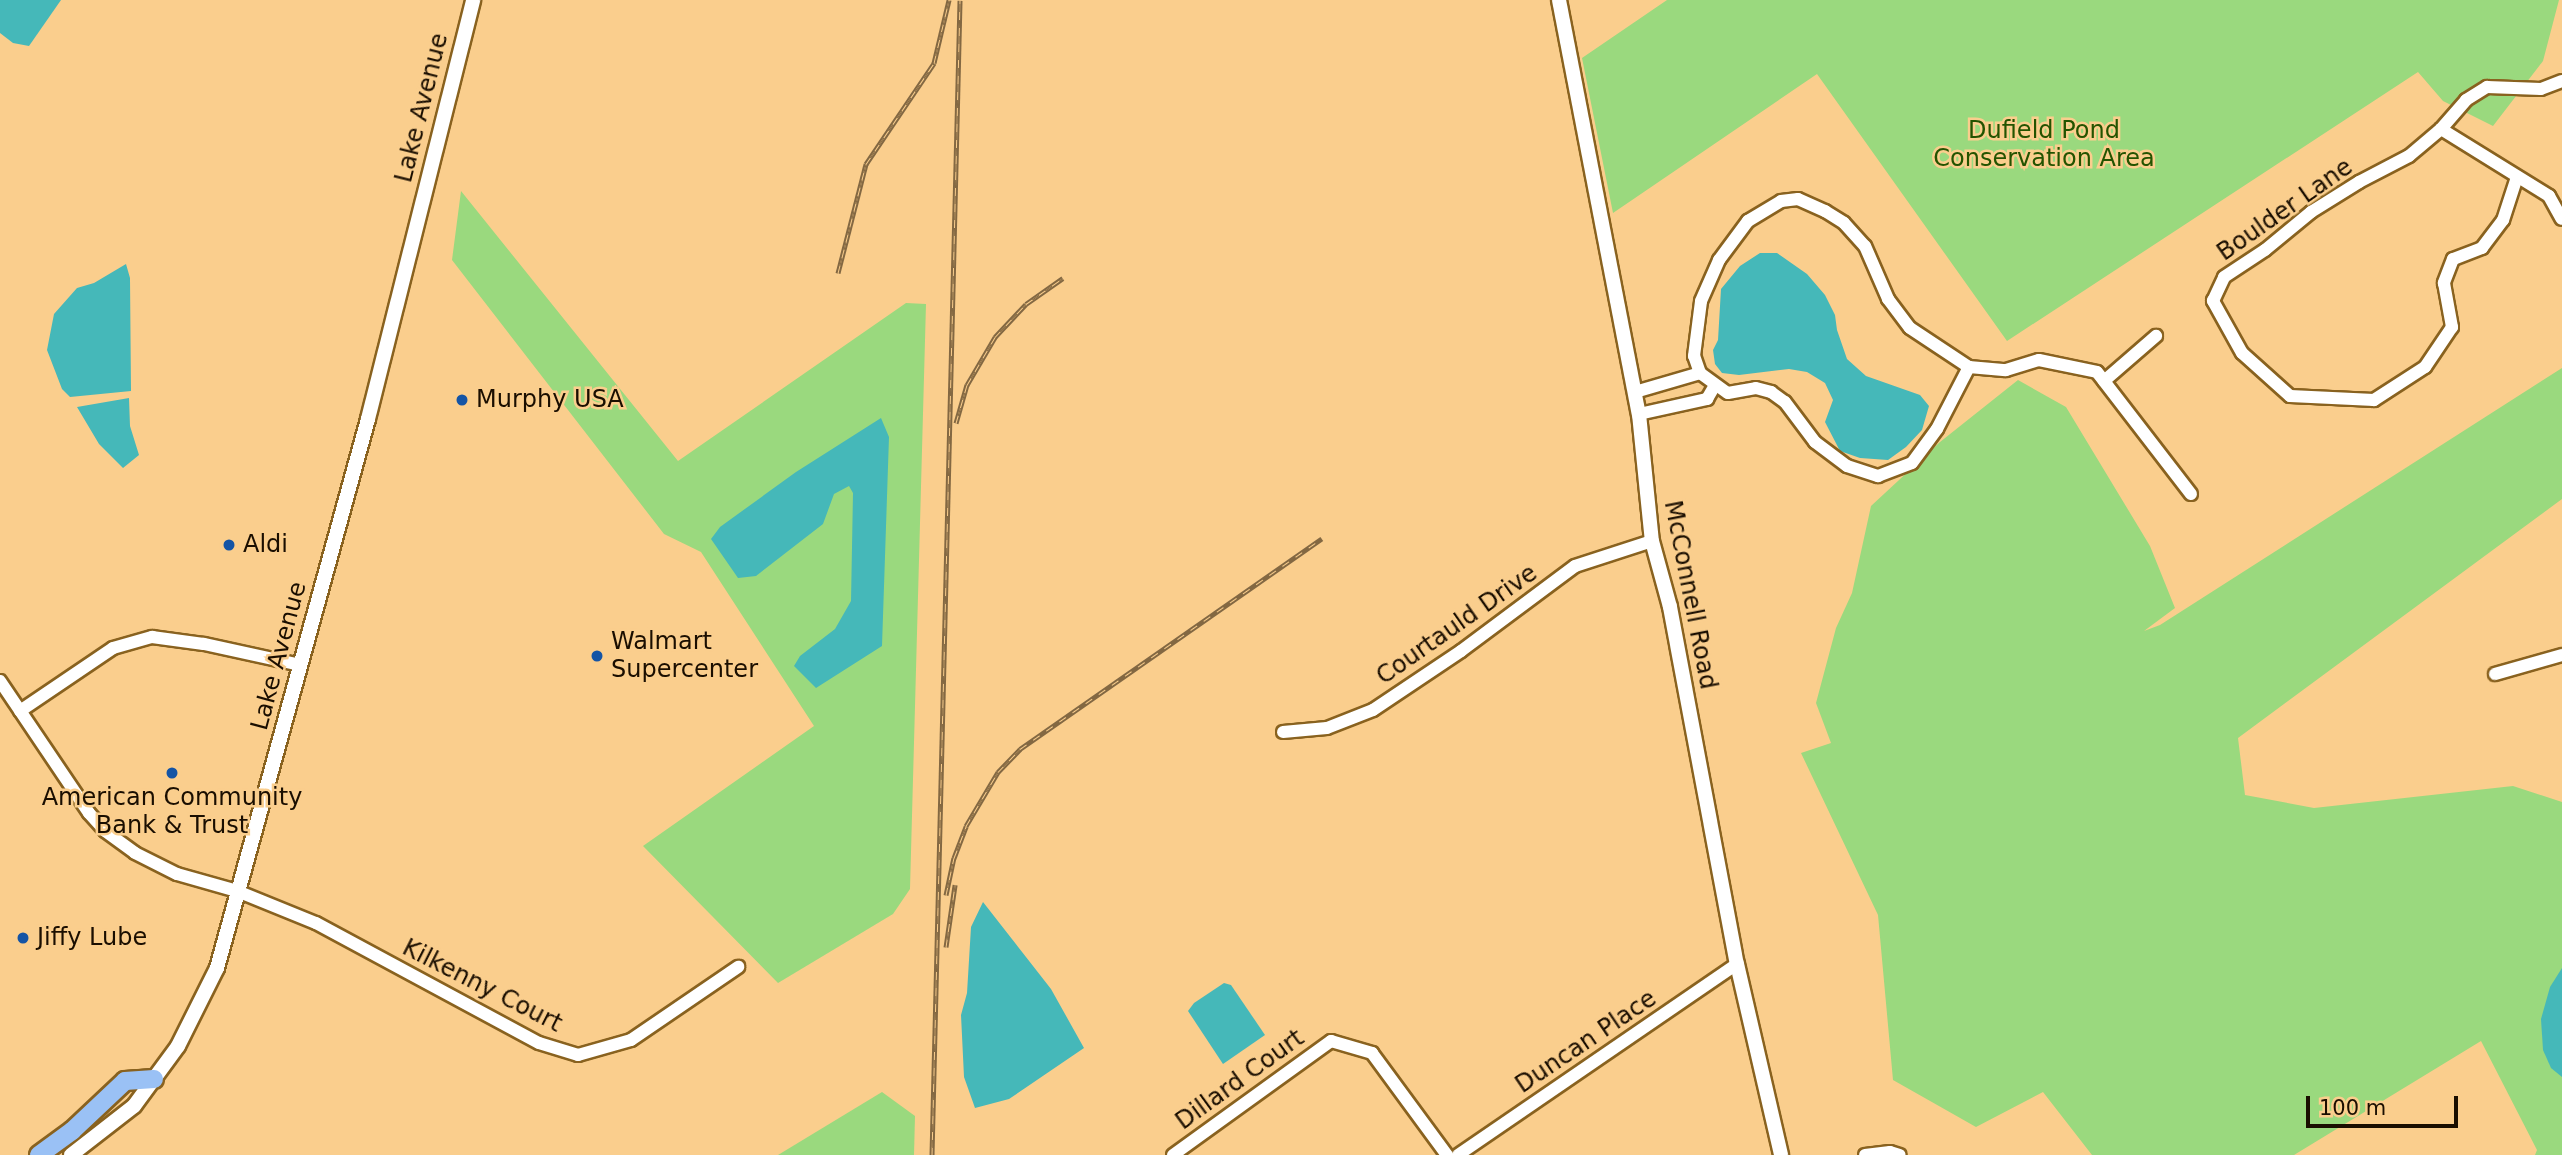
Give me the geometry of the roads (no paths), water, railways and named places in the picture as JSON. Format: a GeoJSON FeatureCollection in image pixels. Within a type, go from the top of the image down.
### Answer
{"type":"FeatureCollection","features":[{"type":"Feature","properties":{"kind":"main road"},"geometry":{"type":"LineString","coordinates":[[39,1155],[72,1131],[125,1081],[154,1079]]}},
{"type":"Feature","properties":{"kind":"street","name":"Lake Avenue"},"geometry":{"type":"LineString","coordinates":[[71,1155],[134,1106],[178,1046],[217,968],[368,419],[473,0]]}},
{"type":"Feature","properties":{"kind":"street","name":"McConnell Road"},"geometry":{"type":"LineString","coordinates":[[1559,0],[1639,414],[1652,541],[1670,607],[1737,964],[1781,1155]]}},
{"type":"Feature","properties":{"kind":"street"},"geometry":{"type":"LineString","coordinates":[[2562,81],[2540,89],[2487,87],[2466,100],[2441,129],[2549,197],[2562,219]]}},
{"type":"Feature","properties":{"kind":"street","name":"Boulder Lane"},"geometry":{"type":"LineString","coordinates":[[2441,129],[2409,156],[2359,182],[2311,212],[2265,250],[2224,277],[2213,301],[2242,353],[2290,396],[2374,400],[2425,367],[2452,327],[2444,283],[2454,259],[2482,248],[2503,220],[2516,177]]}},
{"type":"Feature","properties":{"kind":"street"},"geometry":{"type":"LineString","coordinates":[[1969,367],[1937,429],[1912,463],[1878,476],[1847,466],[1815,442],[1785,402],[1771,392],[1756,388],[1728,393],[1700,373],[1694,356],[1701,301],[1719,260],[1748,221],[1780,201],[1798,199],[1844,223],[1865,246],[1888,299],[1910,328],[1969,367],[2006,370],[2039,360],[2097,372],[2191,494]]}},
{"type":"Feature","properties":{"kind":"street"},"geometry":{"type":"LineString","coordinates":[[2104,382],[2155,336]]}},
{"type":"Feature","properties":{"kind":"street"},"geometry":{"type":"LineString","coordinates":[[1635,392],[1700,373]]}},
{"type":"Feature","properties":{"kind":"street"},"geometry":{"type":"LineString","coordinates":[[1639,414],[1707,399],[1715,385]]}},
{"type":"Feature","properties":{"kind":"street","name":"Courtauld Drive"},"geometry":{"type":"LineString","coordinates":[[1283,732],[1327,727],[1373,710],[1461,650],[1575,566],[1652,541]]}},
{"type":"Feature","properties":{"kind":"street"},"geometry":{"type":"LineString","coordinates":[[20,711],[113,648],[152,637],[204,644],[300,665]]}},
{"type":"Feature","properties":{"kind":"street"},"geometry":{"type":"LineString","coordinates":[[2495,674],[2562,655]]}},
{"type":"Feature","properties":{"kind":"street","name":"Kilkenny Court"},"geometry":{"type":"LineString","coordinates":[[0,681],[89,813],[106,831],[135,853],[177,874],[237,891],[316,923],[539,1042],[578,1055],[631,1040],[738,967]]}},
{"type":"Feature","properties":{"kind":"street","name":"Duncan Place"},"geometry":{"type":"LineString","coordinates":[[1458,1155],[1737,964]]}},
{"type":"Feature","properties":{"kind":"street","name":"Dillard Court"},"geometry":{"type":"LineString","coordinates":[[1173,1155],[1331,1041],[1371,1054],[1447,1155]]}},
{"type":"Feature","properties":{"kind":"street"},"geometry":{"type":"LineString","coordinates":[[1865,1155],[1890,1152],[1900,1155]]}},
{"type":"Feature","properties":{"kind":"water"},"geometry":{"type":"Polygon","coordinates":[[[0,0],[61,0],[29,46],[13,43],[0,33],[0,0]]]}},
{"type":"Feature","properties":{"kind":"water"},"geometry":{"type":"Polygon","coordinates":[[[1760,253],[1777,253],[1807,274],[1825,295],[1835,315],[1847,359],[1866,376],[1920,395],[1929,406],[1922,430],[1906,447],[1888,460],[1860,458],[1840,451],[1825,422],[1833,400],[1825,383],[1807,372],[1789,369],[1739,375],[1722,373],[1715,364],[1713,350],[1718,340],[1721,289],[1740,266],[1760,253]]]}},
{"type":"Feature","properties":{"kind":"water"},"geometry":{"type":"Polygon","coordinates":[[[126,264],[130,278],[131,391],[70,397],[62,389],[47,350],[54,314],[77,288],[94,283],[126,264]]]}},
{"type":"Feature","properties":{"kind":"water"},"geometry":{"type":"Polygon","coordinates":[[[129,398],[130,426],[139,455],[123,468],[99,444],[77,407],[129,398]]]}},
{"type":"Feature","properties":{"kind":"water"},"geometry":{"type":"Polygon","coordinates":[[[881,418],[889,437],[882,646],[816,688],[794,666],[800,656],[835,629],[851,601],[853,493],[849,486],[834,494],[823,524],[756,576],[738,578],[711,539],[720,527],[796,472],[881,418]]]}},
{"type":"Feature","properties":{"kind":"water"},"geometry":{"type":"Polygon","coordinates":[[[983,902],[1051,989],[1084,1048],[1009,1099],[975,1108],[964,1077],[961,1015],[967,993],[971,927],[983,902]]]}},
{"type":"Feature","properties":{"kind":"water"},"geometry":{"type":"Polygon","coordinates":[[[2562,968],[2562,1077],[2551,1068],[2543,1050],[2541,1019],[2550,987],[2562,968]]]}},
{"type":"Feature","properties":{"kind":"water"},"geometry":{"type":"Polygon","coordinates":[[[1224,983],[1231,985],[1265,1035],[1223,1064],[1188,1011],[1194,1003],[1224,983]]]}},
{"type":"Feature","properties":{"kind":"railway"},"geometry":{"type":"LineString","coordinates":[[838,273],[866,164],[934,63],[949,0]]}},
{"type":"Feature","properties":{"kind":"railway"},"geometry":{"type":"LineString","coordinates":[[932,1155],[960,0]]}},
{"type":"Feature","properties":{"kind":"railway"},"geometry":{"type":"LineString","coordinates":[[956,423],[967,385],[995,337],[1026,304],[1063,278]]}},
{"type":"Feature","properties":{"kind":"railway"},"geometry":{"type":"LineString","coordinates":[[946,895],[954,858],[966,826],[998,772],[1020,749],[1322,538]]}},
{"type":"Feature","properties":{"kind":"railway"},"geometry":{"type":"LineString","coordinates":[[946,947],[955,885]]}},
{"type":"Feature","properties":{"kind":"place","name":"Murphy USA"},"geometry":{"type":"Point","coordinates":[462,400]}},
{"type":"Feature","properties":{"kind":"place","name":"Aldi"},"geometry":{"type":"Point","coordinates":[229,545]}},
{"type":"Feature","properties":{"kind":"place","name":"Walmart Supercenter"},"geometry":{"type":"Point","coordinates":[597,656]}},
{"type":"Feature","properties":{"kind":"place","name":"American Community Bank & Trust"},"geometry":{"type":"Point","coordinates":[172,773]}},
{"type":"Feature","properties":{"kind":"place","name":"Jiffy Lube"},"geometry":{"type":"Point","coordinates":[23,938]}},
{"type":"Feature","properties":{"kind":"park label","name":"Dufield Pond Conservation Area"},"geometry":{"type":"Point","coordinates":[2044,145]}}]}
